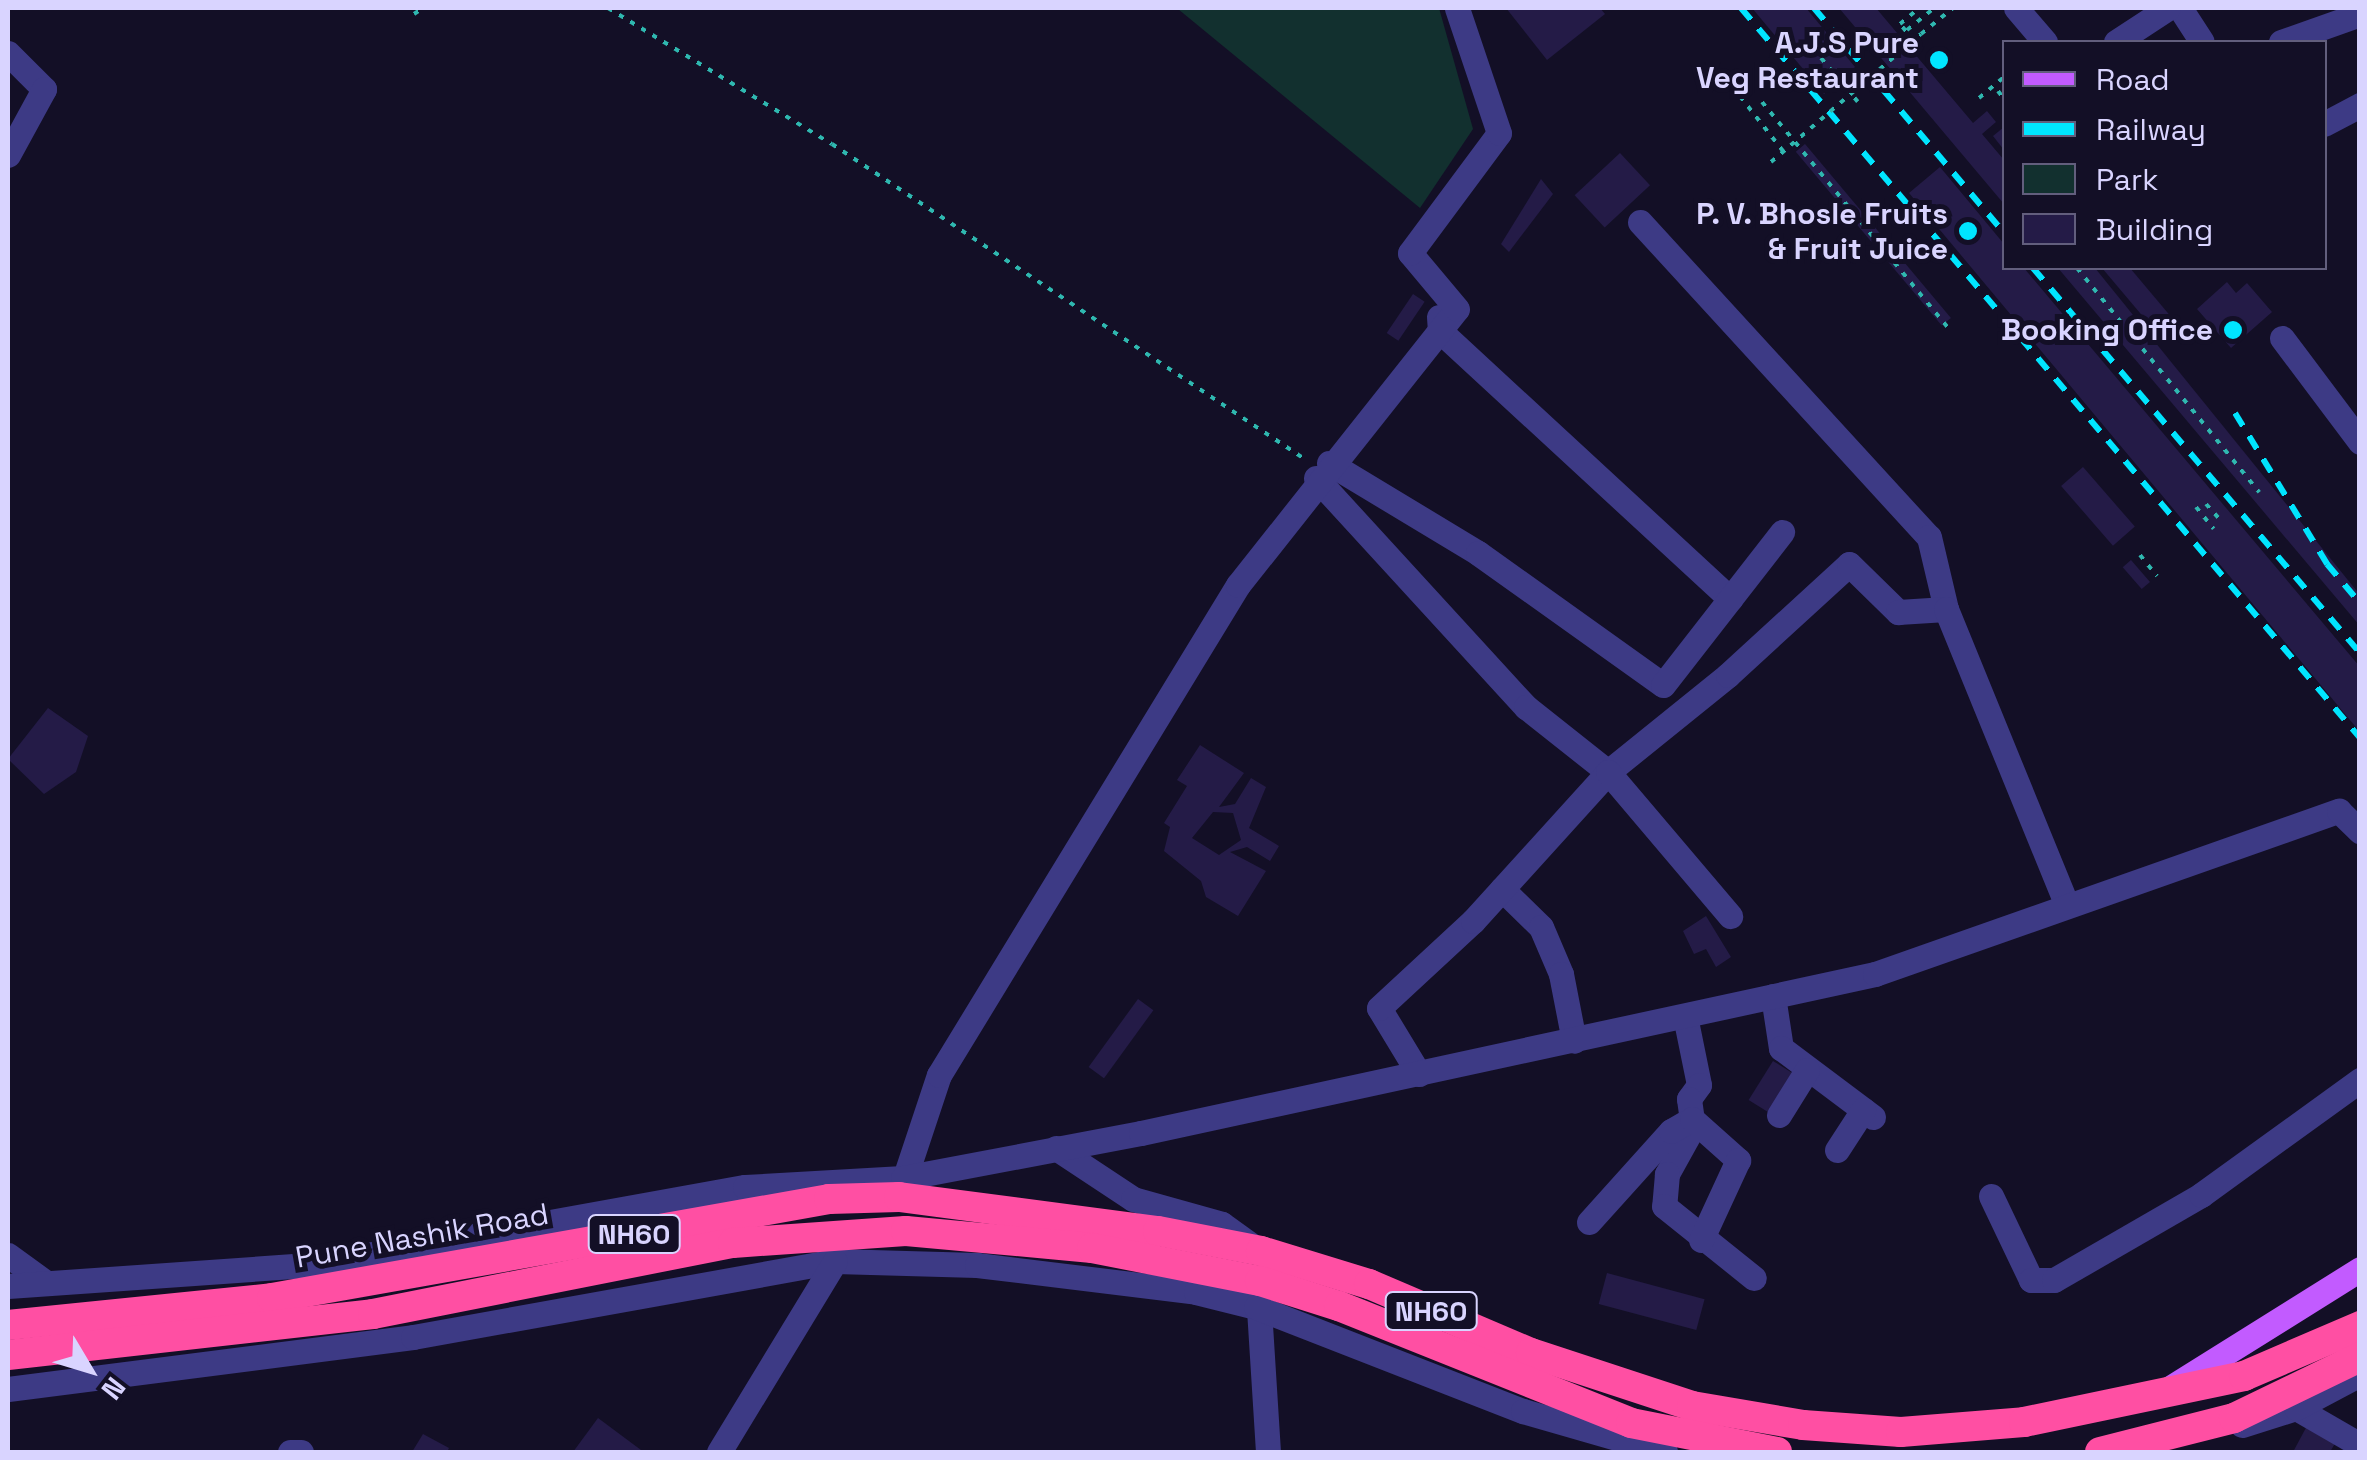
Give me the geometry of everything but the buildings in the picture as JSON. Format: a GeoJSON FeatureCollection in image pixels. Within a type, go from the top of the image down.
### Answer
{"type":"FeatureCollection","features":[{"type":"Feature","properties":{"kind":"highway","name":"Pune Nashik Road"},"geometry":{"type":"LineString","coordinates":[[8,1325],[272,1298],[901,1187],[1158,1231],[1259,1280]]}},
{"type":"Feature","properties":{"kind":"highway","name":"NH60"},"geometry":{"type":"LineString","coordinates":[[8,1355],[373,1314],[733,1243],[830,1232],[1092,1248],[1259,1280],[1339,1306],[1631,1423],[1777,1452]]}},
{"type":"Feature","properties":{"kind":"highway","name":"NH60"},"geometry":{"type":"LineString","coordinates":[[1259,1280],[1369,1284],[1531,1353],[1692,1406],[1803,1424],[1901,1432],[2024,1422],[2244,1376],[2360,1326]]}},
{"type":"Feature","properties":{"kind":"highway"},"geometry":{"type":"LineString","coordinates":[[2100,1452],[2234,1418],[2360,1357]]}},
{"type":"Feature","properties":{"kind":"main road"},"geometry":{"type":"LineString","coordinates":[[2162,1393],[2360,1269]]}},
{"type":"Feature","properties":{"kind":"street"},"geometry":{"type":"LineString","coordinates":[[901,1187],[939,1075],[1238,585],[1322,471],[1457,309],[1410,253],[1499,134],[1457,8]]}},
{"type":"Feature","properties":{"kind":"street"},"geometry":{"type":"LineString","coordinates":[[2016,8],[2043,40]]}},
{"type":"Feature","properties":{"kind":"street"},"geometry":{"type":"LineString","coordinates":[[2119,40],[2168,8]]}},
{"type":"Feature","properties":{"kind":"street"},"geometry":{"type":"LineString","coordinates":[[2180,8],[2201,40]]}},
{"type":"Feature","properties":{"kind":"street"},"geometry":{"type":"LineString","coordinates":[[2287,40],[2360,14]]}},
{"type":"Feature","properties":{"kind":"street"},"geometry":{"type":"LineString","coordinates":[[8,52],[44,88],[8,155]]}},
{"type":"Feature","properties":{"kind":"street"},"geometry":{"type":"LineString","coordinates":[[2327,122],[2360,105]]}},
{"type":"Feature","properties":{"kind":"street"},"geometry":{"type":"LineString","coordinates":[[1640,222],[1928,537],[1946,609],[2067,905]]}},
{"type":"Feature","properties":{"kind":"street"},"geometry":{"type":"LineString","coordinates":[[1440,330],[1730,599]]}},
{"type":"Feature","properties":{"kind":"street"},"geometry":{"type":"LineString","coordinates":[[2282,338],[2360,442]]}},
{"type":"Feature","properties":{"kind":"street"},"geometry":{"type":"LineString","coordinates":[[1322,471],[1478,553],[1663,685],[1782,532]]}},
{"type":"Feature","properties":{"kind":"street"},"geometry":{"type":"LineString","coordinates":[[1322,471],[1526,706],[1608,772],[1730,916]]}},
{"type":"Feature","properties":{"kind":"street"},"geometry":{"type":"LineString","coordinates":[[1419,1074],[1379,1008],[1502,889],[1608,772],[1728,675],[1849,564],[1898,612],[1946,609]]}},
{"type":"Feature","properties":{"kind":"street"},"geometry":{"type":"LineString","coordinates":[[8,1286],[312,1264],[744,1187],[901,1187],[1056,1148],[1419,1074],[1875,974],[2339,810],[2360,831]]}},
{"type":"Feature","properties":{"kind":"street"},"geometry":{"type":"LineString","coordinates":[[1502,889],[1541,926],[1561,974],[1574,1041]]}},
{"type":"Feature","properties":{"kind":"street"},"geometry":{"type":"LineString","coordinates":[[1773,996],[1781,1048],[1868,1114],[1837,1150]]}},
{"type":"Feature","properties":{"kind":"street"},"geometry":{"type":"LineString","coordinates":[[1685,1016],[1699,1078],[1690,1099],[1692,1120],[1668,1174],[1664,1201],[1667,1213],[1754,1278]]}},
{"type":"Feature","properties":{"kind":"street"},"geometry":{"type":"LineString","coordinates":[[1779,1115],[1807,1070]]}},
{"type":"Feature","properties":{"kind":"street"},"geometry":{"type":"LineString","coordinates":[[1990,1196],[2032,1280],[2054,1280],[2201,1195],[2360,1080]]}},
{"type":"Feature","properties":{"kind":"street"},"geometry":{"type":"LineString","coordinates":[[1589,1222],[1671,1131],[1692,1120]]}},
{"type":"Feature","properties":{"kind":"street"},"geometry":{"type":"LineString","coordinates":[[1692,1120],[1738,1160],[1701,1240]]}},
{"type":"Feature","properties":{"kind":"street"},"geometry":{"type":"LineString","coordinates":[[1056,1148],[1132,1198],[1222,1224],[1259,1280],[1268,1452]]}},
{"type":"Feature","properties":{"kind":"street"},"geometry":{"type":"LineString","coordinates":[[8,1255],[45,1282]]}},
{"type":"Feature","properties":{"kind":"street"},"geometry":{"type":"LineString","coordinates":[[719,1452],[835,1261]]}},
{"type":"Feature","properties":{"kind":"street"},"geometry":{"type":"LineString","coordinates":[[8,1389],[413,1337],[835,1261],[977,1264],[1091,1277],[1259,1280],[1523,1411],[1665,1452]]}},
{"type":"Feature","properties":{"kind":"street"},"geometry":{"type":"LineString","coordinates":[[2141,1452],[2296,1408],[2360,1374]]}},
{"type":"Feature","properties":{"kind":"street"},"geometry":{"type":"LineString","coordinates":[[2296,1408],[2360,1445]]}},
{"type":"Feature","properties":{"kind":"street"},"geometry":{"type":"LineString","coordinates":[[290,1452],[301,1452]]}},
{"type":"Feature","properties":{"kind":"path"},"geometry":{"type":"LineString","coordinates":[[414,14],[423,8]]}},
{"type":"Feature","properties":{"kind":"path"},"geometry":{"type":"LineString","coordinates":[[608,8],[832,144],[1322,471]]}},
{"type":"Feature","properties":{"kind":"path"},"geometry":{"type":"LineString","coordinates":[[1914,40],[1900,24],[1919,8]]}},
{"type":"Feature","properties":{"kind":"path"},"geometry":{"type":"LineString","coordinates":[[1906,31],[1934,8]]}},
{"type":"Feature","properties":{"kind":"path"},"geometry":{"type":"LineString","coordinates":[[1770,162],[1953,8]]}},
{"type":"Feature","properties":{"kind":"path"},"geometry":{"type":"LineString","coordinates":[[1821,58],[1858,102]]}},
{"type":"Feature","properties":{"kind":"path"},"geometry":{"type":"LineString","coordinates":[[1979,98],[2002,79]]}},
{"type":"Feature","properties":{"kind":"path"},"geometry":{"type":"LineString","coordinates":[[1732,86],[1783,151]]}},
{"type":"Feature","properties":{"kind":"path"},"geometry":{"type":"LineString","coordinates":[[1998,91],[2002,96]]}},
{"type":"Feature","properties":{"kind":"path"},"geometry":{"type":"LineString","coordinates":[[1762,102],[1951,330]]}},
{"type":"Feature","properties":{"kind":"path"},"geometry":{"type":"LineString","coordinates":[[2079,270],[2259,492]]}},
{"type":"Feature","properties":{"kind":"path"},"geometry":{"type":"LineString","coordinates":[[2206,504],[2222,522]]}},
{"type":"Feature","properties":{"kind":"path"},"geometry":{"type":"LineString","coordinates":[[2196,507],[2214,528]]}},
{"type":"Feature","properties":{"kind":"path"},"geometry":{"type":"LineString","coordinates":[[2140,555],[2157,576]]}},
{"type":"Feature","properties":{"kind":"green space"},"geometry":{"type":"Polygon","coordinates":[[[1439,8],[1473,129],[1420,208],[1178,9],[1439,8]]]}},
{"type":"Feature","properties":{"kind":"railway"},"geometry":{"type":"LineString","coordinates":[[1741,8],[2360,738]]}},
{"type":"Feature","properties":{"kind":"railway"},"geometry":{"type":"LineString","coordinates":[[1814,8],[2002,231]]}},
{"type":"Feature","properties":{"kind":"railway"},"geometry":{"type":"LineString","coordinates":[[2035,270],[2360,653]]}},
{"type":"Feature","properties":{"kind":"railway"},"geometry":{"type":"LineString","coordinates":[[2235,413],[2327,564],[2360,603]]}},
{"type":"Feature","properties":{"kind":"place","name":"A.J.S Pure Veg Restaurant"},"geometry":{"type":"Point","coordinates":[1939,60]}},
{"type":"Feature","properties":{"kind":"place","name":"P. V. Bhosle Fruits & Fruit Juice"},"geometry":{"type":"Point","coordinates":[1968,231]}},
{"type":"Feature","properties":{"kind":"place","name":"Booking Office"},"geometry":{"type":"Point","coordinates":[2233,330]}}]}
